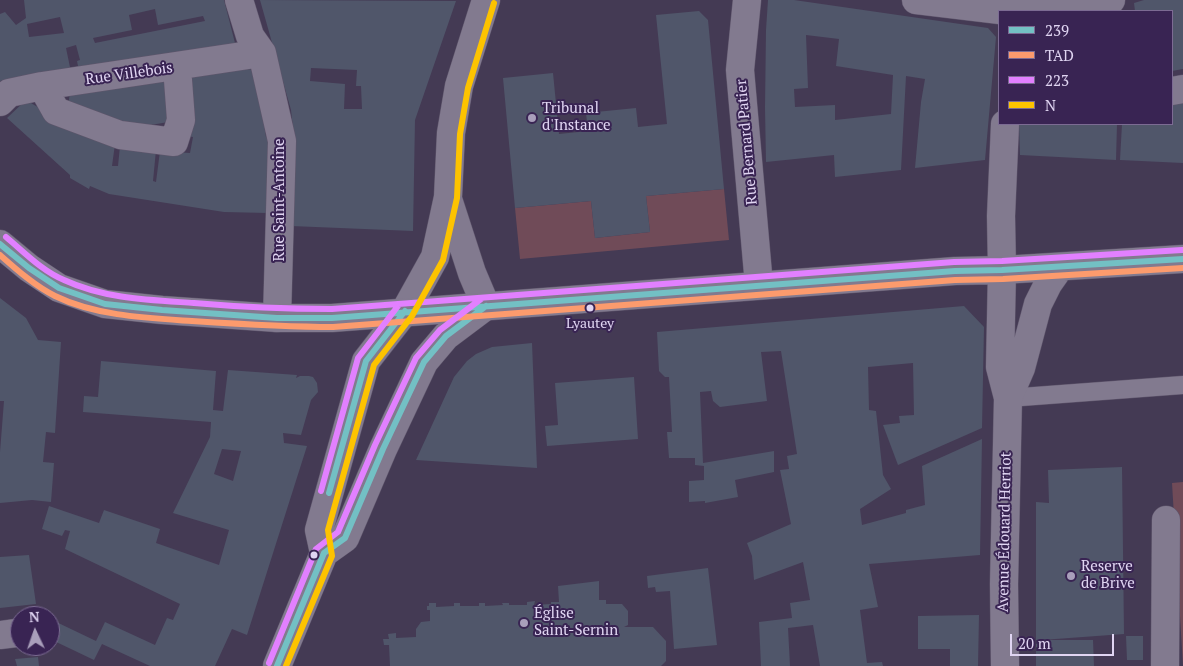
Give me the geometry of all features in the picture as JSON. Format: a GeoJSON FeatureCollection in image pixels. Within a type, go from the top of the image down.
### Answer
{"type":"FeatureCollection","features":[{"type":"Feature","properties":{"kind":"street","name":"Rue Saint-Antoine"},"geometry":{"type":"LineString","coordinates":[[239,0],[250,36],[262,54],[282,140],[277,318]]}},
{"type":"Feature","properties":{"kind":"street"},"geometry":{"type":"LineString","coordinates":[[324,553],[319,530],[366,361],[405,312],[435,258],[448,197],[451,133],[459,86],[486,0]]}},
{"type":"Feature","properties":{"kind":"street","name":"Rue Bernard Patier"},"geometry":{"type":"LineString","coordinates":[[747,0],[740,70],[759,285]]}},
{"type":"Feature","properties":{"kind":"street"},"geometry":{"type":"LineString","coordinates":[[916,0],[1000,10]]}},
{"type":"Feature","properties":{"kind":"street"},"geometry":{"type":"LineString","coordinates":[[1050,10],[1075,9],[1111,0]]}},
{"type":"Feature","properties":{"kind":"street","name":"Rue Villebois"},"geometry":{"type":"LineString","coordinates":[[0,102],[9,93],[42,86],[262,54]]}},
{"type":"Feature","properties":{"kind":"street"},"geometry":{"type":"LineString","coordinates":[[42,86],[56,111],[120,135],[174,142],[181,120],[177,66]]}},
{"type":"Feature","properties":{"kind":"street","name":"Avenue Édouard Herriot"},"geometry":{"type":"LineString","coordinates":[[1005,125],[1001,216],[1000,367],[1008,398],[1004,584],[1005,666]]}},
{"type":"Feature","properties":{"kind":"street"},"geometry":{"type":"LineString","coordinates":[[448,197],[472,273],[486,306]]}},
{"type":"Feature","properties":{"kind":"street"},"geometry":{"type":"LineString","coordinates":[[0,244],[29,268],[60,288],[105,304],[277,318],[332,318],[955,271],[1060,267],[1183,259]]}},
{"type":"Feature","properties":{"kind":"street","name":"Avenue Édouard Herriot"},"geometry":{"type":"LineString","coordinates":[[1008,398],[1021,368],[1038,304],[1048,284],[1060,267]]}},
{"type":"Feature","properties":{"kind":"street"},"geometry":{"type":"LineString","coordinates":[[277,666],[324,553],[345,538],[383,449],[424,362],[446,336],[486,306]]}},
{"type":"Feature","properties":{"kind":"street"},"geometry":{"type":"LineString","coordinates":[[1165,666],[1166,520]]}},
{"type":"Feature","properties":{"kind":"lane"},"geometry":{"type":"LineString","coordinates":[[1008,398],[1183,385]]}},
{"type":"Feature","properties":{"kind":"shaded area"},"geometry":{"type":"Polygon","coordinates":[[[724,189],[729,240],[520,259],[515,208],[591,201],[595,238],[650,232],[646,196],[724,189]]]}},
{"type":"Feature","properties":{"kind":"shaded area"},"geometry":{"type":"Polygon","coordinates":[[[1183,482],[1183,666],[1172,483],[1183,482]]]}},
{"type":"Feature","properties":{"kind":"building"},"geometry":{"type":"Polygon","coordinates":[[[24,0],[224,0],[235,43],[79,71],[77,61],[80,60],[76,45],[66,48],[71,72],[0,81],[0,14],[5,12],[16,25],[26,18],[24,0]],[[155,9],[129,15],[132,30],[93,38],[95,43],[205,21],[203,16],[158,25],[155,9]],[[60,17],[27,24],[29,37],[64,33],[60,17]]]}},
{"type":"Feature","properties":{"kind":"building"},"geometry":{"type":"Polygon","coordinates":[[[260,0],[456,1],[415,120],[413,231],[291,226],[294,138],[291,110],[260,0]],[[311,68],[310,81],[345,84],[344,109],[362,109],[361,86],[356,86],[357,70],[311,68]]]}},
{"type":"Feature","properties":{"kind":"building"},"geometry":{"type":"Polygon","coordinates":[[[768,0],[794,0],[988,28],[996,37],[985,160],[915,168],[925,79],[906,76],[901,170],[835,177],[834,155],[766,162],[766,30],[768,0]],[[806,35],[808,88],[794,89],[795,107],[835,105],[835,120],[891,114],[893,75],[836,66],[839,39],[806,35]]]}},
{"type":"Feature","properties":{"kind":"building"},"geometry":{"type":"Polygon","coordinates":[[[1144,0],[1183,0],[1183,69],[1173,71],[1173,10],[1135,10],[1134,3],[1144,0]]]}},
{"type":"Feature","properties":{"kind":"building","name":"Tribunal d'Instance"},"geometry":{"type":"Polygon","coordinates":[[[699,11],[708,20],[724,189],[646,196],[650,232],[595,238],[591,201],[515,208],[503,78],[553,73],[559,134],[588,131],[586,113],[636,108],[638,127],[667,124],[656,15],[699,11]]]}},
{"type":"Feature","properties":{"kind":"building"},"geometry":{"type":"Polygon","coordinates":[[[241,68],[253,70],[256,74],[266,137],[271,138],[268,213],[224,212],[109,194],[90,186],[89,189],[70,178],[70,175],[7,118],[26,100],[79,132],[115,144],[112,166],[118,166],[120,146],[156,150],[153,181],[156,182],[160,151],[190,153],[193,137],[186,136],[186,74],[230,72],[241,68]]]}},
{"type":"Feature","properties":{"kind":"building"},"geometry":{"type":"Polygon","coordinates":[[[169,77],[174,121],[145,126],[120,125],[68,107],[70,92],[169,77]]]}},
{"type":"Feature","properties":{"kind":"building"},"geometry":{"type":"Polygon","coordinates":[[[1183,100],[1183,163],[1120,160],[1122,125],[1173,125],[1173,102],[1183,100]]]}},
{"type":"Feature","properties":{"kind":"building"},"geometry":{"type":"Polygon","coordinates":[[[1019,125],[1117,125],[1116,160],[1020,155],[1019,125]]]}},
{"type":"Feature","properties":{"kind":"building"},"geometry":{"type":"Polygon","coordinates":[[[0,298],[26,318],[38,340],[61,342],[55,433],[46,432],[43,462],[54,463],[51,502],[32,500],[0,503],[0,452],[4,401],[0,401],[0,298]]]}},
{"type":"Feature","properties":{"kind":"building"},"geometry":{"type":"Polygon","coordinates":[[[964,306],[984,327],[982,428],[898,465],[883,425],[900,423],[899,416],[914,415],[913,363],[868,367],[869,410],[876,411],[883,475],[891,489],[860,509],[862,525],[906,513],[906,510],[925,505],[922,466],[982,439],[980,555],[869,564],[878,607],[860,610],[867,663],[882,662],[883,666],[820,666],[813,625],[788,628],[790,666],[761,666],[759,622],[792,618],[790,603],[810,600],[803,562],[754,580],[752,556],[747,543],[791,524],[780,470],[789,469],[787,456],[797,454],[781,351],[761,352],[767,401],[720,407],[713,401],[711,391],[700,392],[703,463],[774,451],[774,472],[735,480],[738,497],[705,503],[705,501],[689,502],[689,481],[704,480],[704,466],[695,465],[695,458],[669,458],[667,432],[672,432],[669,377],[665,377],[659,371],[657,332],[964,306]]]}},
{"type":"Feature","properties":{"kind":"building"},"geometry":{"type":"Polygon","coordinates":[[[532,343],[537,468],[416,460],[454,377],[467,361],[476,354],[492,347],[532,343]]]}},
{"type":"Feature","properties":{"kind":"building"},"geometry":{"type":"Polygon","coordinates":[[[101,361],[216,371],[213,410],[223,411],[228,370],[297,375],[296,378],[309,376],[313,377],[317,383],[318,392],[311,400],[301,435],[283,433],[284,443],[307,446],[247,635],[232,629],[215,666],[150,666],[102,644],[94,660],[60,644],[60,624],[96,641],[105,622],[155,645],[167,618],[173,620],[180,604],[65,549],[70,531],[65,530],[62,536],[42,529],[49,506],[99,523],[104,510],[160,529],[156,543],[219,565],[229,530],[173,513],[210,437],[211,422],[83,412],[84,396],[98,397],[101,361]],[[222,449],[214,474],[233,481],[241,451],[222,449]]]}},
{"type":"Feature","properties":{"kind":"building"},"geometry":{"type":"Polygon","coordinates":[[[634,377],[638,439],[547,446],[545,426],[558,425],[555,383],[634,377]]]}},
{"type":"Feature","properties":{"kind":"building"},"geometry":{"type":"Polygon","coordinates":[[[1122,467],[1124,634],[1042,640],[1093,640],[1094,666],[1036,666],[1036,502],[1049,503],[1048,470],[1122,467]]]}},
{"type":"Feature","properties":{"kind":"building"},"geometry":{"type":"Polygon","coordinates":[[[29,555],[36,604],[0,608],[0,557],[29,555]]]}},
{"type":"Feature","properties":{"kind":"building"},"geometry":{"type":"Polygon","coordinates":[[[708,568],[717,645],[674,649],[670,591],[656,592],[655,587],[648,588],[647,576],[708,568]]]}},
{"type":"Feature","properties":{"kind":"building","name":"Église Saint-Sernin"},"geometry":{"type":"Polygon","coordinates":[[[599,581],[599,600],[606,600],[606,604],[622,604],[628,611],[628,625],[624,627],[653,627],[666,641],[666,661],[661,666],[390,666],[389,645],[384,645],[383,639],[389,639],[388,634],[396,633],[396,638],[416,637],[416,629],[421,622],[430,621],[430,610],[427,610],[429,603],[436,603],[436,607],[454,606],[454,603],[460,603],[460,606],[479,606],[479,603],[485,603],[485,606],[503,605],[502,603],[527,605],[527,602],[535,601],[534,605],[551,604],[551,602],[559,602],[558,586],[599,581]]]}},
{"type":"Feature","properties":{"kind":"building"},"geometry":{"type":"Polygon","coordinates":[[[979,615],[978,666],[950,666],[950,649],[918,649],[918,616],[979,615]]]}},
{"type":"Feature","properties":{"kind":"building"},"geometry":{"type":"Polygon","coordinates":[[[1126,636],[1143,636],[1143,660],[1127,660],[1126,636]]]}},
{"type":"Feature","properties":{"kind":"building"},"geometry":{"type":"Polygon","coordinates":[[[38,657],[39,666],[17,666],[15,659],[38,657]]]}},
{"type":"Feature","properties":{"kind":"transit line","name":"N"},"geometry":{"type":"LineString","coordinates":[[286,666],[332,556],[328,530],[374,365],[412,316],[443,260],[457,198],[460,134],[468,88],[494,3]]}},
{"type":"Feature","properties":{"kind":"transit line","name":"223"},"geometry":{"type":"LineString","coordinates":[[6,237],[48,272],[80,286],[112,295],[161,301],[246,307],[315,309],[954,262],[1002,261],[1182,250]]}},
{"type":"Feature","properties":{"kind":"transit line","name":"239"},"geometry":{"type":"LineString","coordinates":[[0,244],[29,268],[59,288],[105,304],[277,318],[332,318],[955,271],[1183,259]]}},
{"type":"Feature","properties":{"kind":"transit line","name":"TAD"},"geometry":{"type":"LineString","coordinates":[[0,255],[26,277],[55,296],[71,303],[104,312],[175,320],[315,327],[955,280],[1003,279],[1183,268]]}},
{"type":"Feature","properties":{"kind":"transit line","name":"223"},"geometry":{"type":"LineString","coordinates":[[269,663],[316,549],[338,532],[375,445],[416,358],[440,330],[481,299]]}},
{"type":"Feature","properties":{"kind":"transit line","name":"223"},"geometry":{"type":"LineString","coordinates":[[321,491],[358,358],[398,306]]}},
{"type":"Feature","properties":{"kind":"transit line","name":"239"},"geometry":{"type":"LineString","coordinates":[[277,666],[324,553],[345,538],[383,449],[424,362],[446,336],[486,306]]}},
{"type":"Feature","properties":{"kind":"transit line","name":"239"},"geometry":{"type":"LineString","coordinates":[[329,493],[366,361],[405,311]]}},
{"type":"Feature","properties":{"kind":"place","name":"Tribunal d'Instance"},"geometry":{"type":"Point","coordinates":[532,118]}},
{"type":"Feature","properties":{"kind":"place","name":"Lyautey"},"geometry":{"type":"Point","coordinates":[590,308]}},
{"type":"Feature","properties":{"kind":"place","name":"Reserve de Brive"},"geometry":{"type":"Point","coordinates":[1071,576]}},
{"type":"Feature","properties":{"kind":"place","name":"Église Saint-Sernin"},"geometry":{"type":"Point","coordinates":[524,623]}}]}
